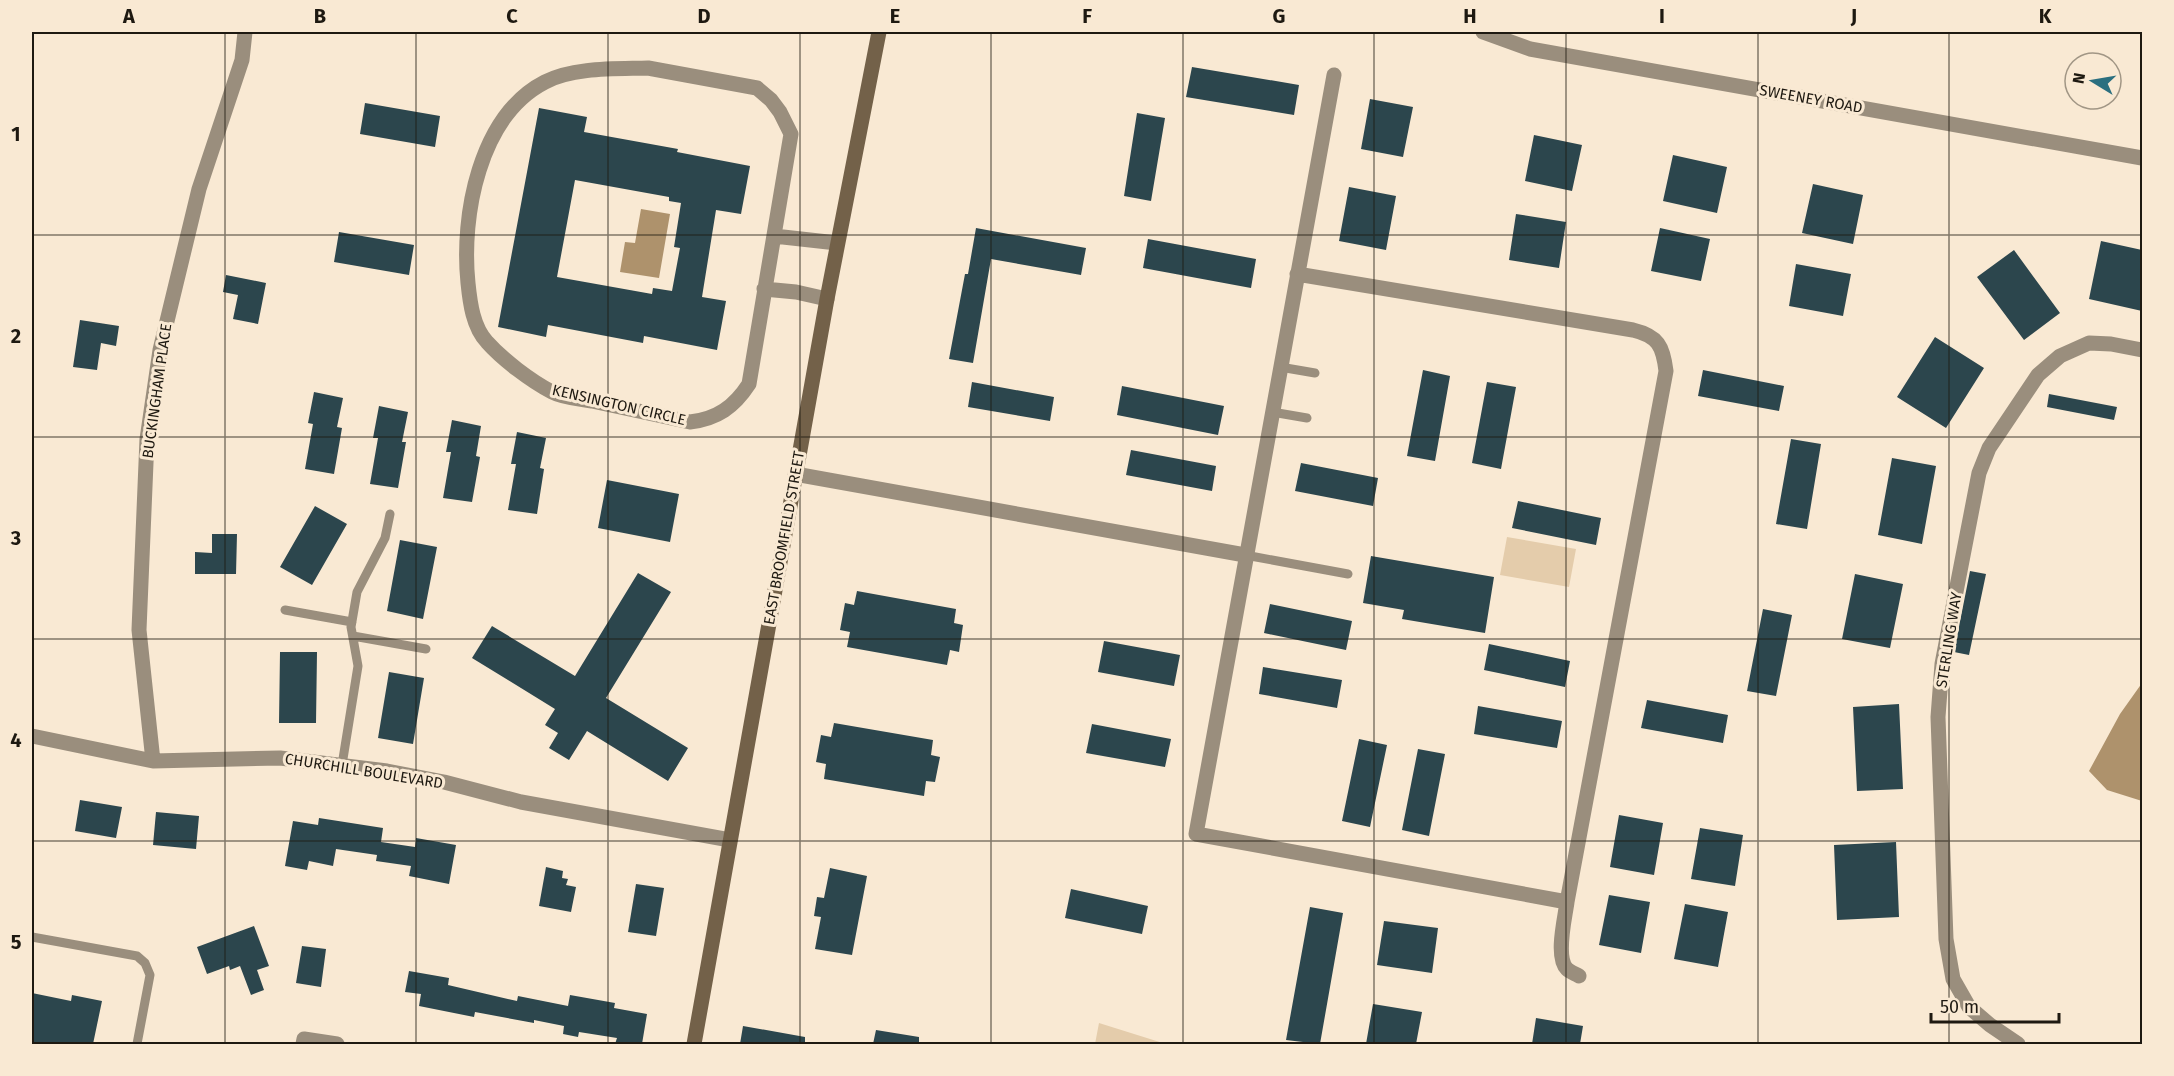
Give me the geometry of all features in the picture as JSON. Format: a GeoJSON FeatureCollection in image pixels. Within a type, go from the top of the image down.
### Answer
{"type":"FeatureCollection","features":[{"type":"Feature","properties":{"kind":"main road","name":"EAST BROOMFIELD STREET"},"geometry":{"type":"LineString","coordinates":[[694,1044],[837,243],[879,32]]}},
{"type":"Feature","properties":{"kind":"street","name":"BUCKINGHAM PLACE"},"geometry":{"type":"LineString","coordinates":[[153,761],[139,630],[147,440],[160,350],[196,200],[242,60],[245,32]]}},
{"type":"Feature","properties":{"kind":"street","name":"SWEENEY ROAD"},"geometry":{"type":"LineString","coordinates":[[1483,32],[1530,49],[2142,158]]}},
{"type":"Feature","properties":{"kind":"street","name":"KENSINGTON CIRCLE"},"geometry":{"type":"LineString","coordinates":[[648,68],[757,88],[775,106],[791,134],[764,289],[749,384],[739,399],[723,412],[707,420],[690,422],[554,393],[522,373],[486,341],[470,309],[465,235],[472,191],[486,151],[503,121],[522,99],[546,81],[587,70],[648,68]]}},
{"type":"Feature","properties":{"kind":"street"},"geometry":{"type":"LineString","coordinates":[[1334,75],[1196,834],[1567,902]]}},
{"type":"Feature","properties":{"kind":"street"},"geometry":{"type":"LineString","coordinates":[[774,236],[837,243]]}},
{"type":"Feature","properties":{"kind":"street"},"geometry":{"type":"LineString","coordinates":[[1297,274],[1633,330],[1648,334],[1658,342],[1664,352],[1666,371],[1567,902],[1562,960],[1567,970],[1579,976]]}},
{"type":"Feature","properties":{"kind":"street"},"geometry":{"type":"LineString","coordinates":[[764,289],[796,292],[827,299]]}},
{"type":"Feature","properties":{"kind":"street","name":"STERLING WAY"},"geometry":{"type":"LineString","coordinates":[[2018,1044],[1969,1007],[1953,979],[1946,939],[1938,717],[1942,664],[1979,473],[1989,448],[2038,375],[2060,356],[2089,343],[2112,344],[2142,350]]}},
{"type":"Feature","properties":{"kind":"street"},"geometry":{"type":"LineString","coordinates":[[795,474],[1245,555]]}},
{"type":"Feature","properties":{"kind":"street","name":"CHURCHILL BOULEVARD"},"geometry":{"type":"LineString","coordinates":[[32,736],[153,761],[280,758],[387,771],[444,782],[520,802],[730,840]]}},
{"type":"Feature","properties":{"kind":"street"},"geometry":{"type":"LineString","coordinates":[[303,1041],[337,1044]]}},
{"type":"Feature","properties":{"kind":"lane"},"geometry":{"type":"LineString","coordinates":[[1280,367],[1315,373]]}},
{"type":"Feature","properties":{"kind":"lane"},"geometry":{"type":"LineString","coordinates":[[1272,412],[1307,418]]}},
{"type":"Feature","properties":{"kind":"lane"},"geometry":{"type":"LineString","coordinates":[[342,765],[358,666],[352,622],[357,592],[385,538],[390,514]]}},
{"type":"Feature","properties":{"kind":"lane"},"geometry":{"type":"LineString","coordinates":[[1245,555],[1348,574]]}},
{"type":"Feature","properties":{"kind":"lane"},"geometry":{"type":"LineString","coordinates":[[285,610],[352,622]]}},
{"type":"Feature","properties":{"kind":"lane"},"geometry":{"type":"LineString","coordinates":[[353,636],[426,649]]}},
{"type":"Feature","properties":{"kind":"lane"},"geometry":{"type":"LineString","coordinates":[[32,937],[136,956],[145,963],[150,975],[137,1044]]}},
{"type":"Feature","properties":{"kind":"shaded area"},"geometry":{"type":"Polygon","coordinates":[[[641,209],[670,214],[659,278],[620,272],[625,242],[635,243],[641,209]]]}},
{"type":"Feature","properties":{"kind":"shaded area"},"geometry":{"type":"Polygon","coordinates":[[[1507,537],[1576,549],[1569,587],[1500,575],[1507,537]]]}},
{"type":"Feature","properties":{"kind":"shaded area"},"geometry":{"type":"Polygon","coordinates":[[[2142,683],[2142,801],[2107,790],[2089,771],[2120,714],[2142,683]]]}},
{"type":"Feature","properties":{"kind":"shaded area"},"geometry":{"type":"Polygon","coordinates":[[[1099,1023],[1166,1044],[1095,1044],[1099,1023]]]}},
{"type":"Feature","properties":{"kind":"building"},"geometry":{"type":"Polygon","coordinates":[[[1192,67],[1299,85],[1294,115],[1186,97],[1192,67]]]}},
{"type":"Feature","properties":{"kind":"building"},"geometry":{"type":"Polygon","coordinates":[[[1370,99],[1413,107],[1403,157],[1361,149],[1370,99]]]}},
{"type":"Feature","properties":{"kind":"building"},"geometry":{"type":"Polygon","coordinates":[[[365,103],[440,116],[435,147],[360,134],[365,103]]]}},
{"type":"Feature","properties":{"kind":"building"},"geometry":{"type":"Polygon","coordinates":[[[539,108],[587,117],[584,132],[678,149],[677,152],[750,166],[741,214],[716,210],[702,297],[726,301],[717,350],[644,336],[643,343],[548,325],[546,337],[498,327],[539,108]],[[575,180],[557,277],[652,294],[653,288],[672,291],[680,248],[674,247],[681,203],[669,201],[669,197],[575,180]]]}},
{"type":"Feature","properties":{"kind":"building"},"geometry":{"type":"Polygon","coordinates":[[[1137,113],[1165,118],[1151,201],[1124,196],[1137,113]]]}},
{"type":"Feature","properties":{"kind":"building"},"geometry":{"type":"Polygon","coordinates":[[[1534,135],[1582,145],[1572,191],[1525,181],[1534,135]]]}},
{"type":"Feature","properties":{"kind":"building"},"geometry":{"type":"Polygon","coordinates":[[[1673,155],[1727,167],[1717,213],[1663,201],[1673,155]]]}},
{"type":"Feature","properties":{"kind":"building"},"geometry":{"type":"Polygon","coordinates":[[[1813,184],[1863,195],[1853,244],[1802,233],[1813,184]]]}},
{"type":"Feature","properties":{"kind":"building"},"geometry":{"type":"Polygon","coordinates":[[[1349,187],[1396,196],[1386,250],[1339,241],[1349,187]]]}},
{"type":"Feature","properties":{"kind":"building"},"geometry":{"type":"Polygon","coordinates":[[[1516,214],[1566,222],[1559,268],[1509,260],[1516,214]]]}},
{"type":"Feature","properties":{"kind":"building"},"geometry":{"type":"Polygon","coordinates":[[[976,228],[1086,248],[1081,275],[991,259],[973,363],[949,359],[976,228]]]}},
{"type":"Feature","properties":{"kind":"building"},"geometry":{"type":"Polygon","coordinates":[[[1660,228],[1710,239],[1701,281],[1651,271],[1660,228]]]}},
{"type":"Feature","properties":{"kind":"building"},"geometry":{"type":"Polygon","coordinates":[[[339,232],[414,245],[409,275],[334,262],[339,232]]]}},
{"type":"Feature","properties":{"kind":"building"},"geometry":{"type":"Polygon","coordinates":[[[1148,239],[1256,259],[1251,288],[1143,268],[1148,239]]]}},
{"type":"Feature","properties":{"kind":"building"},"geometry":{"type":"Polygon","coordinates":[[[2101,241],[2142,250],[2142,311],[2089,299],[2101,241]]]}},
{"type":"Feature","properties":{"kind":"building"},"geometry":{"type":"Polygon","coordinates":[[[2014,250],[2060,313],[2024,340],[1977,277],[2014,250]]]}},
{"type":"Feature","properties":{"kind":"building"},"geometry":{"type":"Polygon","coordinates":[[[1796,264],[1851,274],[1843,316],[1789,306],[1796,264]]]}},
{"type":"Feature","properties":{"kind":"building"},"geometry":{"type":"Polygon","coordinates":[[[226,275],[266,283],[258,324],[233,319],[238,295],[223,292],[226,275]]]}},
{"type":"Feature","properties":{"kind":"building"},"geometry":{"type":"Polygon","coordinates":[[[80,320],[119,326],[116,346],[101,343],[97,370],[73,367],[80,320]]]}},
{"type":"Feature","properties":{"kind":"building"},"geometry":{"type":"Polygon","coordinates":[[[1935,337],[1984,368],[1946,428],[1897,397],[1935,337]]]}},
{"type":"Feature","properties":{"kind":"building"},"geometry":{"type":"Polygon","coordinates":[[[1423,370],[1450,376],[1435,461],[1407,456],[1423,370]]]}},
{"type":"Feature","properties":{"kind":"building"},"geometry":{"type":"Polygon","coordinates":[[[1703,370],[1784,386],[1779,411],[1698,396],[1703,370]]]}},
{"type":"Feature","properties":{"kind":"building"},"geometry":{"type":"Polygon","coordinates":[[[972,382],[1054,397],[1050,421],[968,407],[972,382]]]}},
{"type":"Feature","properties":{"kind":"building"},"geometry":{"type":"Polygon","coordinates":[[[1487,382],[1516,387],[1501,469],[1472,463],[1487,382]]]}},
{"type":"Feature","properties":{"kind":"building"},"geometry":{"type":"Polygon","coordinates":[[[1122,386],[1224,406],[1218,435],[1117,415],[1122,386]]]}},
{"type":"Feature","properties":{"kind":"building"},"geometry":{"type":"Polygon","coordinates":[[[314,392],[343,398],[337,427],[342,428],[334,474],[305,469],[313,424],[308,423],[314,392]]]}},
{"type":"Feature","properties":{"kind":"building"},"geometry":{"type":"Polygon","coordinates":[[[2049,394],[2117,407],[2114,420],[2047,407],[2049,394]]]}},
{"type":"Feature","properties":{"kind":"building"},"geometry":{"type":"Polygon","coordinates":[[[379,406],[408,412],[402,442],[406,442],[398,488],[370,484],[378,438],[373,438],[379,406]]]}},
{"type":"Feature","properties":{"kind":"building"},"geometry":{"type":"Polygon","coordinates":[[[452,420],[481,426],[476,456],[480,457],[472,502],[443,498],[451,452],[446,452],[452,420]]]}},
{"type":"Feature","properties":{"kind":"building"},"geometry":{"type":"Polygon","coordinates":[[[517,432],[546,438],[540,468],[544,469],[537,514],[508,510],[516,464],[511,464],[517,432]]]}},
{"type":"Feature","properties":{"kind":"building"},"geometry":{"type":"Polygon","coordinates":[[[1791,439],[1821,444],[1807,529],[1776,524],[1791,439]]]}},
{"type":"Feature","properties":{"kind":"building"},"geometry":{"type":"Polygon","coordinates":[[[1131,450],[1216,466],[1212,491],[1126,475],[1131,450]]]}},
{"type":"Feature","properties":{"kind":"building"},"geometry":{"type":"Polygon","coordinates":[[[1892,458],[1936,466],[1922,544],[1878,535],[1892,458]]]}},
{"type":"Feature","properties":{"kind":"building"},"geometry":{"type":"Polygon","coordinates":[[[1301,463],[1378,478],[1373,506],[1295,491],[1301,463]]]}},
{"type":"Feature","properties":{"kind":"building"},"geometry":{"type":"Polygon","coordinates":[[[607,480],[679,494],[670,542],[598,528],[607,480]]]}},
{"type":"Feature","properties":{"kind":"building"},"geometry":{"type":"Polygon","coordinates":[[[1518,501],[1601,518],[1596,545],[1512,528],[1518,501]]]}},
{"type":"Feature","properties":{"kind":"building"},"geometry":{"type":"Polygon","coordinates":[[[315,506],[347,524],[312,585],[280,567],[315,506]]]}},
{"type":"Feature","properties":{"kind":"building"},"geometry":{"type":"Polygon","coordinates":[[[212,534],[237,534],[236,574],[195,574],[195,552],[212,553],[212,534]]]}},
{"type":"Feature","properties":{"kind":"building"},"geometry":{"type":"Polygon","coordinates":[[[400,540],[437,547],[423,619],[387,611],[400,540]]]}},
{"type":"Feature","properties":{"kind":"building"},"geometry":{"type":"Polygon","coordinates":[[[1371,556],[1494,577],[1485,633],[1402,619],[1404,610],[1363,603],[1371,556]]]}},
{"type":"Feature","properties":{"kind":"building"},"geometry":{"type":"Polygon","coordinates":[[[1970,571],[1986,574],[1969,655],[1954,652],[1970,571]]]}},
{"type":"Feature","properties":{"kind":"building"},"geometry":{"type":"Polygon","coordinates":[[[638,573],[671,592],[606,698],[688,748],[668,781],[587,731],[569,760],[549,748],[558,733],[545,725],[555,709],[472,658],[492,626],[575,676],[638,573]]]}},
{"type":"Feature","properties":{"kind":"building"},"geometry":{"type":"Polygon","coordinates":[[[1855,574],[1903,584],[1890,648],[1842,639],[1855,574]]]}},
{"type":"Feature","properties":{"kind":"building"},"geometry":{"type":"Polygon","coordinates":[[[857,591],[956,609],[954,623],[963,625],[959,652],[950,650],[947,665],[847,647],[850,632],[840,630],[845,603],[854,605],[857,591]]]}},
{"type":"Feature","properties":{"kind":"building"},"geometry":{"type":"Polygon","coordinates":[[[1270,604],[1352,621],[1346,650],[1264,633],[1270,604]]]}},
{"type":"Feature","properties":{"kind":"building"},"geometry":{"type":"Polygon","coordinates":[[[1763,609],[1792,615],[1776,696],[1747,691],[1763,609]]]}},
{"type":"Feature","properties":{"kind":"building"},"geometry":{"type":"Polygon","coordinates":[[[1104,641],[1180,655],[1174,686],[1098,672],[1104,641]]]}},
{"type":"Feature","properties":{"kind":"building"},"geometry":{"type":"Polygon","coordinates":[[[1489,644],[1570,661],[1565,687],[1484,670],[1489,644]]]}},
{"type":"Feature","properties":{"kind":"building"},"geometry":{"type":"Polygon","coordinates":[[[280,652],[317,652],[316,723],[279,723],[280,652]]]}},
{"type":"Feature","properties":{"kind":"building"},"geometry":{"type":"Polygon","coordinates":[[[1263,667],[1342,680],[1337,708],[1259,694],[1263,667]]]}},
{"type":"Feature","properties":{"kind":"building"},"geometry":{"type":"Polygon","coordinates":[[[389,672],[424,678],[413,744],[378,738],[389,672]]]}},
{"type":"Feature","properties":{"kind":"building"},"geometry":{"type":"Polygon","coordinates":[[[1647,700],[1728,715],[1723,743],[1641,728],[1647,700]]]}},
{"type":"Feature","properties":{"kind":"building"},"geometry":{"type":"Polygon","coordinates":[[[1899,704],[1903,789],[1857,791],[1853,707],[1899,704]]]}},
{"type":"Feature","properties":{"kind":"building"},"geometry":{"type":"Polygon","coordinates":[[[1478,706],[1562,721],[1557,748],[1474,734],[1478,706]]]}},
{"type":"Feature","properties":{"kind":"building"},"geometry":{"type":"Polygon","coordinates":[[[834,723],[933,740],[931,755],[940,757],[935,782],[926,781],[924,796],[824,779],[826,764],[816,762],[821,735],[831,737],[834,723]]]}},
{"type":"Feature","properties":{"kind":"building"},"geometry":{"type":"Polygon","coordinates":[[[1092,724],[1171,739],[1165,767],[1086,753],[1092,724]]]}},
{"type":"Feature","properties":{"kind":"building"},"geometry":{"type":"Polygon","coordinates":[[[1359,739],[1387,745],[1370,827],[1342,821],[1359,739]]]}},
{"type":"Feature","properties":{"kind":"building"},"geometry":{"type":"Polygon","coordinates":[[[1418,749],[1445,754],[1429,836],[1402,830],[1418,749]]]}},
{"type":"Feature","properties":{"kind":"building"},"geometry":{"type":"Polygon","coordinates":[[[80,800],[122,807],[116,838],[75,831],[80,800]]]}},
{"type":"Feature","properties":{"kind":"building"},"geometry":{"type":"Polygon","coordinates":[[[156,812],[199,816],[196,849],[153,845],[156,812]]]}},
{"type":"Feature","properties":{"kind":"building"},"geometry":{"type":"Polygon","coordinates":[[[1619,815],[1663,823],[1654,875],[1610,867],[1619,815]]]}},
{"type":"Feature","properties":{"kind":"building"},"geometry":{"type":"Polygon","coordinates":[[[319,818],[383,828],[381,842],[415,847],[416,838],[456,845],[449,884],[409,876],[411,866],[376,861],[377,855],[336,849],[333,866],[309,861],[307,870],[285,866],[293,821],[318,825],[319,818]]]}},
{"type":"Feature","properties":{"kind":"building"},"geometry":{"type":"Polygon","coordinates":[[[1700,828],[1743,835],[1735,886],[1691,879],[1700,828]]]}},
{"type":"Feature","properties":{"kind":"building"},"geometry":{"type":"Polygon","coordinates":[[[1896,842],[1899,917],[1837,920],[1834,845],[1896,842]]]}},
{"type":"Feature","properties":{"kind":"building"},"geometry":{"type":"Polygon","coordinates":[[[546,867],[563,871],[562,878],[568,879],[566,885],[576,887],[571,912],[539,906],[546,867]]]}},
{"type":"Feature","properties":{"kind":"building"},"geometry":{"type":"Polygon","coordinates":[[[830,868],[867,876],[852,955],[815,949],[821,917],[814,916],[817,897],[824,898],[830,868]]]}},
{"type":"Feature","properties":{"kind":"building"},"geometry":{"type":"Polygon","coordinates":[[[636,884],[664,888],[656,936],[628,932],[636,884]]]}},
{"type":"Feature","properties":{"kind":"building"},"geometry":{"type":"Polygon","coordinates":[[[1071,889],[1148,906],[1142,934],[1065,918],[1071,889]]]}},
{"type":"Feature","properties":{"kind":"building"},"geometry":{"type":"Polygon","coordinates":[[[1609,895],[1650,902],[1641,953],[1599,945],[1609,895]]]}},
{"type":"Feature","properties":{"kind":"building"},"geometry":{"type":"Polygon","coordinates":[[[1685,904],[1728,912],[1718,967],[1674,959],[1685,904]]]}},
{"type":"Feature","properties":{"kind":"building"},"geometry":{"type":"Polygon","coordinates":[[[1310,907],[1343,913],[1320,1044],[1286,1040],[1310,907]]]}},
{"type":"Feature","properties":{"kind":"building"},"geometry":{"type":"Polygon","coordinates":[[[1384,921],[1438,928],[1432,973],[1377,965],[1384,921]]]}},
{"type":"Feature","properties":{"kind":"building"},"geometry":{"type":"Polygon","coordinates":[[[254,926],[269,966],[257,970],[264,990],[251,995],[240,966],[230,970],[229,966],[207,974],[197,947],[254,926]]]}},
{"type":"Feature","properties":{"kind":"building"},"geometry":{"type":"Polygon","coordinates":[[[302,946],[326,949],[321,987],[296,983],[302,946]]]}},
{"type":"Feature","properties":{"kind":"building"},"geometry":{"type":"Polygon","coordinates":[[[409,971],[449,978],[448,985],[517,1001],[518,996],[568,1006],[570,995],[615,1003],[614,1008],[647,1014],[642,1044],[615,1044],[617,1038],[579,1032],[578,1037],[563,1034],[564,1026],[534,1020],[534,1023],[475,1012],[474,1017],[419,1006],[421,994],[405,992],[409,971]]]}},
{"type":"Feature","properties":{"kind":"building"},"geometry":{"type":"Polygon","coordinates":[[[32,993],[71,1001],[72,995],[102,1001],[93,1044],[32,1043],[32,993]]]}},
{"type":"Feature","properties":{"kind":"building"},"geometry":{"type":"Polygon","coordinates":[[[1373,1004],[1422,1012],[1416,1044],[1366,1044],[1373,1004]]]}},
{"type":"Feature","properties":{"kind":"building"},"geometry":{"type":"Polygon","coordinates":[[[1536,1018],[1583,1026],[1580,1044],[1532,1044],[1536,1018]]]}},
{"type":"Feature","properties":{"kind":"building"},"geometry":{"type":"Polygon","coordinates":[[[743,1026],[805,1037],[805,1044],[740,1044],[743,1026]]]}},
{"type":"Feature","properties":{"kind":"building"},"geometry":{"type":"Polygon","coordinates":[[[876,1030],[919,1037],[919,1044],[873,1044],[876,1030]]]}}]}
